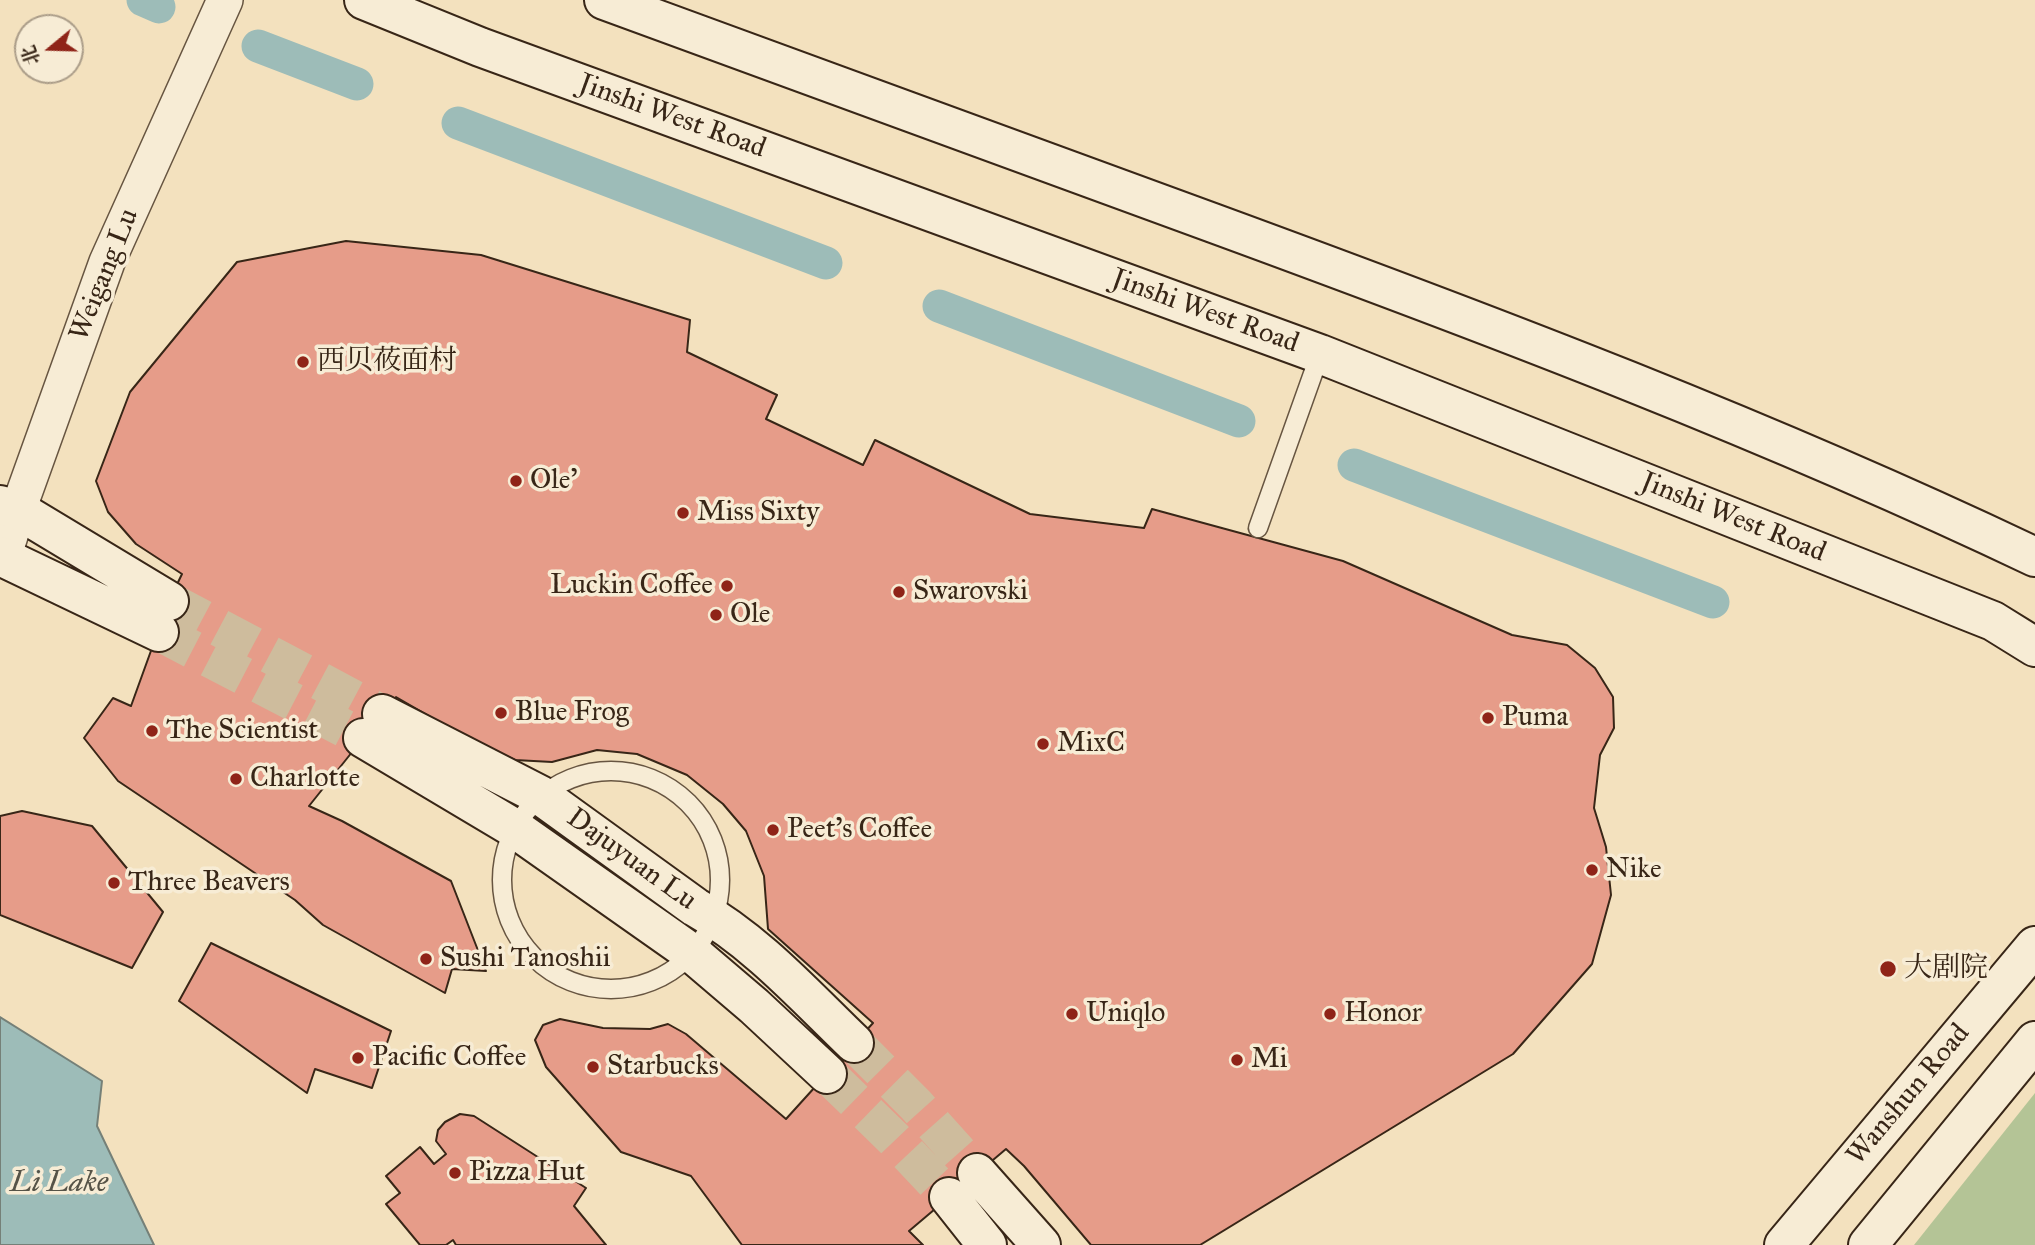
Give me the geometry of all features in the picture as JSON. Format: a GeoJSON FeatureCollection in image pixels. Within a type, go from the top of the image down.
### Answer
{"type":"FeatureCollection","features":[{"type":"Feature","properties":{"kind":"main road","name":"Jinshi West Road"},"geometry":{"type":"LineString","coordinates":[[365,0],[493,51],[1320,355],[1993,621],[2035,647]]}},
{"type":"Feature","properties":{"kind":"main road"},"geometry":{"type":"LineString","coordinates":[[604,0],[1453,311],[1712,414],[1942,513],[2035,557]]}},
{"type":"Feature","properties":{"kind":"main road"},"geometry":{"type":"LineString","coordinates":[[2,557],[164,617],[5,510]]}},
{"type":"Feature","properties":{"kind":"main road","name":"Dajuyuan Lu"},"geometry":{"type":"LineString","coordinates":[[827,1074],[693,954],[373,726],[540,795],[714,918],[768,960],[855,1043]]}},
{"type":"Feature","properties":{"kind":"main road","name":"Wanshun Road"},"geometry":{"type":"LineString","coordinates":[[1784,1245],[2035,946]]}},
{"type":"Feature","properties":{"kind":"main road"},"geometry":{"type":"LineString","coordinates":[[1868,1245],[2035,1041]]}},
{"type":"Feature","properties":{"kind":"main road"},"geometry":{"type":"LineString","coordinates":[[977,1173],[1041,1245]]}},
{"type":"Feature","properties":{"kind":"main road"},"geometry":{"type":"LineString","coordinates":[[949,1198],[987,1245]]}},
{"type":"Feature","properties":{"kind":"street","name":"Weigang Lu"},"geometry":{"type":"LineString","coordinates":[[2,557],[5,510],[90,262],[209,0]]}},
{"type":"Feature","properties":{"kind":"street","name":"Weigang Lu"},"geometry":{"type":"LineString","coordinates":[[5,510],[107,262],[225,0]]}},
{"type":"Feature","properties":{"kind":"lane"},"geometry":{"type":"LineString","coordinates":[[1258,528],[1320,355]]}},
{"type":"Feature","properties":{"kind":"lane"},"geometry":{"type":"LineString","coordinates":[[616,769],[656,779],[690,803],[712,837],[721,877],[714,918],[693,954],[661,978],[624,989],[584,987],[548,970],[520,942],[504,905],[502,866],[514,828],[540,795],[576,775],[616,769]]}},
{"type":"Feature","properties":{"kind":"green space"},"geometry":{"type":"Polygon","coordinates":[[[2035,1093],[2035,1245],[1914,1245],[2035,1093]]]}},
{"type":"Feature","properties":{"kind":"water","name":"Li Lake"},"geometry":{"type":"Polygon","coordinates":[[[0,1017],[102,1081],[97,1126],[154,1245],[0,1245],[0,1017]]]}},
{"type":"Feature","properties":{"kind":"building","name":"MixC"},"geometry":{"type":"Polygon","coordinates":[[[346,241],[481,255],[690,320],[687,352],[777,395],[766,419],[863,465],[875,440],[1030,514],[1144,528],[1152,509],[1343,561],[1512,635],[1567,645],[1595,668],[1613,697],[1614,728],[1600,755],[1594,808],[1606,847],[1611,895],[1592,964],[1513,1054],[1200,1245],[1091,1245],[1024,1166],[1006,1149],[909,1231],[923,1245],[742,1245],[691,1176],[621,1152],[546,1067],[535,1040],[543,1025],[560,1019],[603,1028],[650,1029],[668,1024],[686,1034],[786,1119],[873,1023],[768,929],[764,876],[746,831],[723,804],[687,775],[637,754],[597,750],[552,762],[515,760],[467,738],[396,697],[309,806],[342,821],[451,881],[486,971],[452,969],[445,993],[323,925],[295,900],[118,781],[84,738],[113,698],[131,706],[169,601],[182,574],[136,544],[108,512],[96,481],[130,392],[237,262],[346,241]]]}},
{"type":"Feature","properties":{"kind":"building"},"geometry":{"type":"Polygon","coordinates":[[[22,811],[92,826],[163,912],[132,968],[0,915],[0,816],[22,811]]]}},
{"type":"Feature","properties":{"kind":"building"},"geometry":{"type":"Polygon","coordinates":[[[211,943],[391,1031],[372,1088],[315,1069],[307,1093],[179,1001],[211,943]]]}},
{"type":"Feature","properties":{"kind":"building"},"geometry":{"type":"Polygon","coordinates":[[[460,1114],[474,1116],[586,1188],[574,1206],[606,1245],[456,1245],[453,1240],[446,1245],[420,1245],[386,1204],[400,1193],[386,1176],[420,1147],[434,1164],[446,1154],[436,1141],[438,1130],[445,1122],[460,1114]]]}},
{"type":"Feature","properties":{"kind":"waterway"},"geometry":{"type":"LineString","coordinates":[[143,0],[159,7]]}},
{"type":"Feature","properties":{"kind":"waterway"},"geometry":{"type":"LineString","coordinates":[[258,46],[357,84]]}},
{"type":"Feature","properties":{"kind":"waterway"},"geometry":{"type":"LineString","coordinates":[[458,123],[826,263]]}},
{"type":"Feature","properties":{"kind":"waterway"},"geometry":{"type":"LineString","coordinates":[[939,306],[1239,421]]}},
{"type":"Feature","properties":{"kind":"waterway"},"geometry":{"type":"LineString","coordinates":[[1354,465],[1713,602]]}},
{"type":"Feature","properties":{"kind":"tunnel"},"geometry":{"type":"LineString","coordinates":[[169,601],[382,714]]}},
{"type":"Feature","properties":{"kind":"tunnel"},"geometry":{"type":"LineString","coordinates":[[159,632],[363,738]]}},
{"type":"Feature","properties":{"kind":"tunnel"},"geometry":{"type":"LineString","coordinates":[[854,1043],[916,1105],[977,1173]]}},
{"type":"Feature","properties":{"kind":"tunnel"},"geometry":{"type":"LineString","coordinates":[[827,1074],[949,1197]]}},
{"type":"Feature","properties":{"kind":"place","name":"西贝莜面村"},"geometry":{"type":"Point","coordinates":[303,362]}},
{"type":"Feature","properties":{"kind":"place","name":"Ole'"},"geometry":{"type":"Point","coordinates":[516,481]}},
{"type":"Feature","properties":{"kind":"place","name":"Miss Sixty"},"geometry":{"type":"Point","coordinates":[683,513]}},
{"type":"Feature","properties":{"kind":"place","name":"Luckin Coffee"},"geometry":{"type":"Point","coordinates":[727,586]}},
{"type":"Feature","properties":{"kind":"place","name":"Swarovski"},"geometry":{"type":"Point","coordinates":[899,592]}},
{"type":"Feature","properties":{"kind":"place","name":"Ole"},"geometry":{"type":"Point","coordinates":[716,615]}},
{"type":"Feature","properties":{"kind":"place","name":"Blue Frog"},"geometry":{"type":"Point","coordinates":[501,713]}},
{"type":"Feature","properties":{"kind":"place","name":"Puma"},"geometry":{"type":"Point","coordinates":[1488,718]}},
{"type":"Feature","properties":{"kind":"place","name":"The Scientist"},"geometry":{"type":"Point","coordinates":[152,731]}},
{"type":"Feature","properties":{"kind":"place","name":"MixC"},"geometry":{"type":"Point","coordinates":[1043,744]}},
{"type":"Feature","properties":{"kind":"place","name":"Charlotte"},"geometry":{"type":"Point","coordinates":[236,779]}},
{"type":"Feature","properties":{"kind":"place","name":"Peet's Coffee"},"geometry":{"type":"Point","coordinates":[773,830]}},
{"type":"Feature","properties":{"kind":"place","name":"Nike"},"geometry":{"type":"Point","coordinates":[1592,870]}},
{"type":"Feature","properties":{"kind":"place","name":"Three Beavers"},"geometry":{"type":"Point","coordinates":[114,883]}},
{"type":"Feature","properties":{"kind":"place","name":"Sushi Tanoshii"},"geometry":{"type":"Point","coordinates":[426,959]}},
{"type":"Feature","properties":{"kind":"place","name":"大剧院"},"geometry":{"type":"Point","coordinates":[1888,969]}},
{"type":"Feature","properties":{"kind":"place","name":"Uniqlo"},"geometry":{"type":"Point","coordinates":[1072,1014]}},
{"type":"Feature","properties":{"kind":"place","name":"Honor"},"geometry":{"type":"Point","coordinates":[1330,1014]}},
{"type":"Feature","properties":{"kind":"place","name":"Pacific Coffee"},"geometry":{"type":"Point","coordinates":[358,1058]}},
{"type":"Feature","properties":{"kind":"place","name":"Mi"},"geometry":{"type":"Point","coordinates":[1237,1060]}},
{"type":"Feature","properties":{"kind":"place","name":"Starbucks"},"geometry":{"type":"Point","coordinates":[593,1067]}},
{"type":"Feature","properties":{"kind":"place","name":"Pizza Hut"},"geometry":{"type":"Point","coordinates":[455,1173]}}]}
